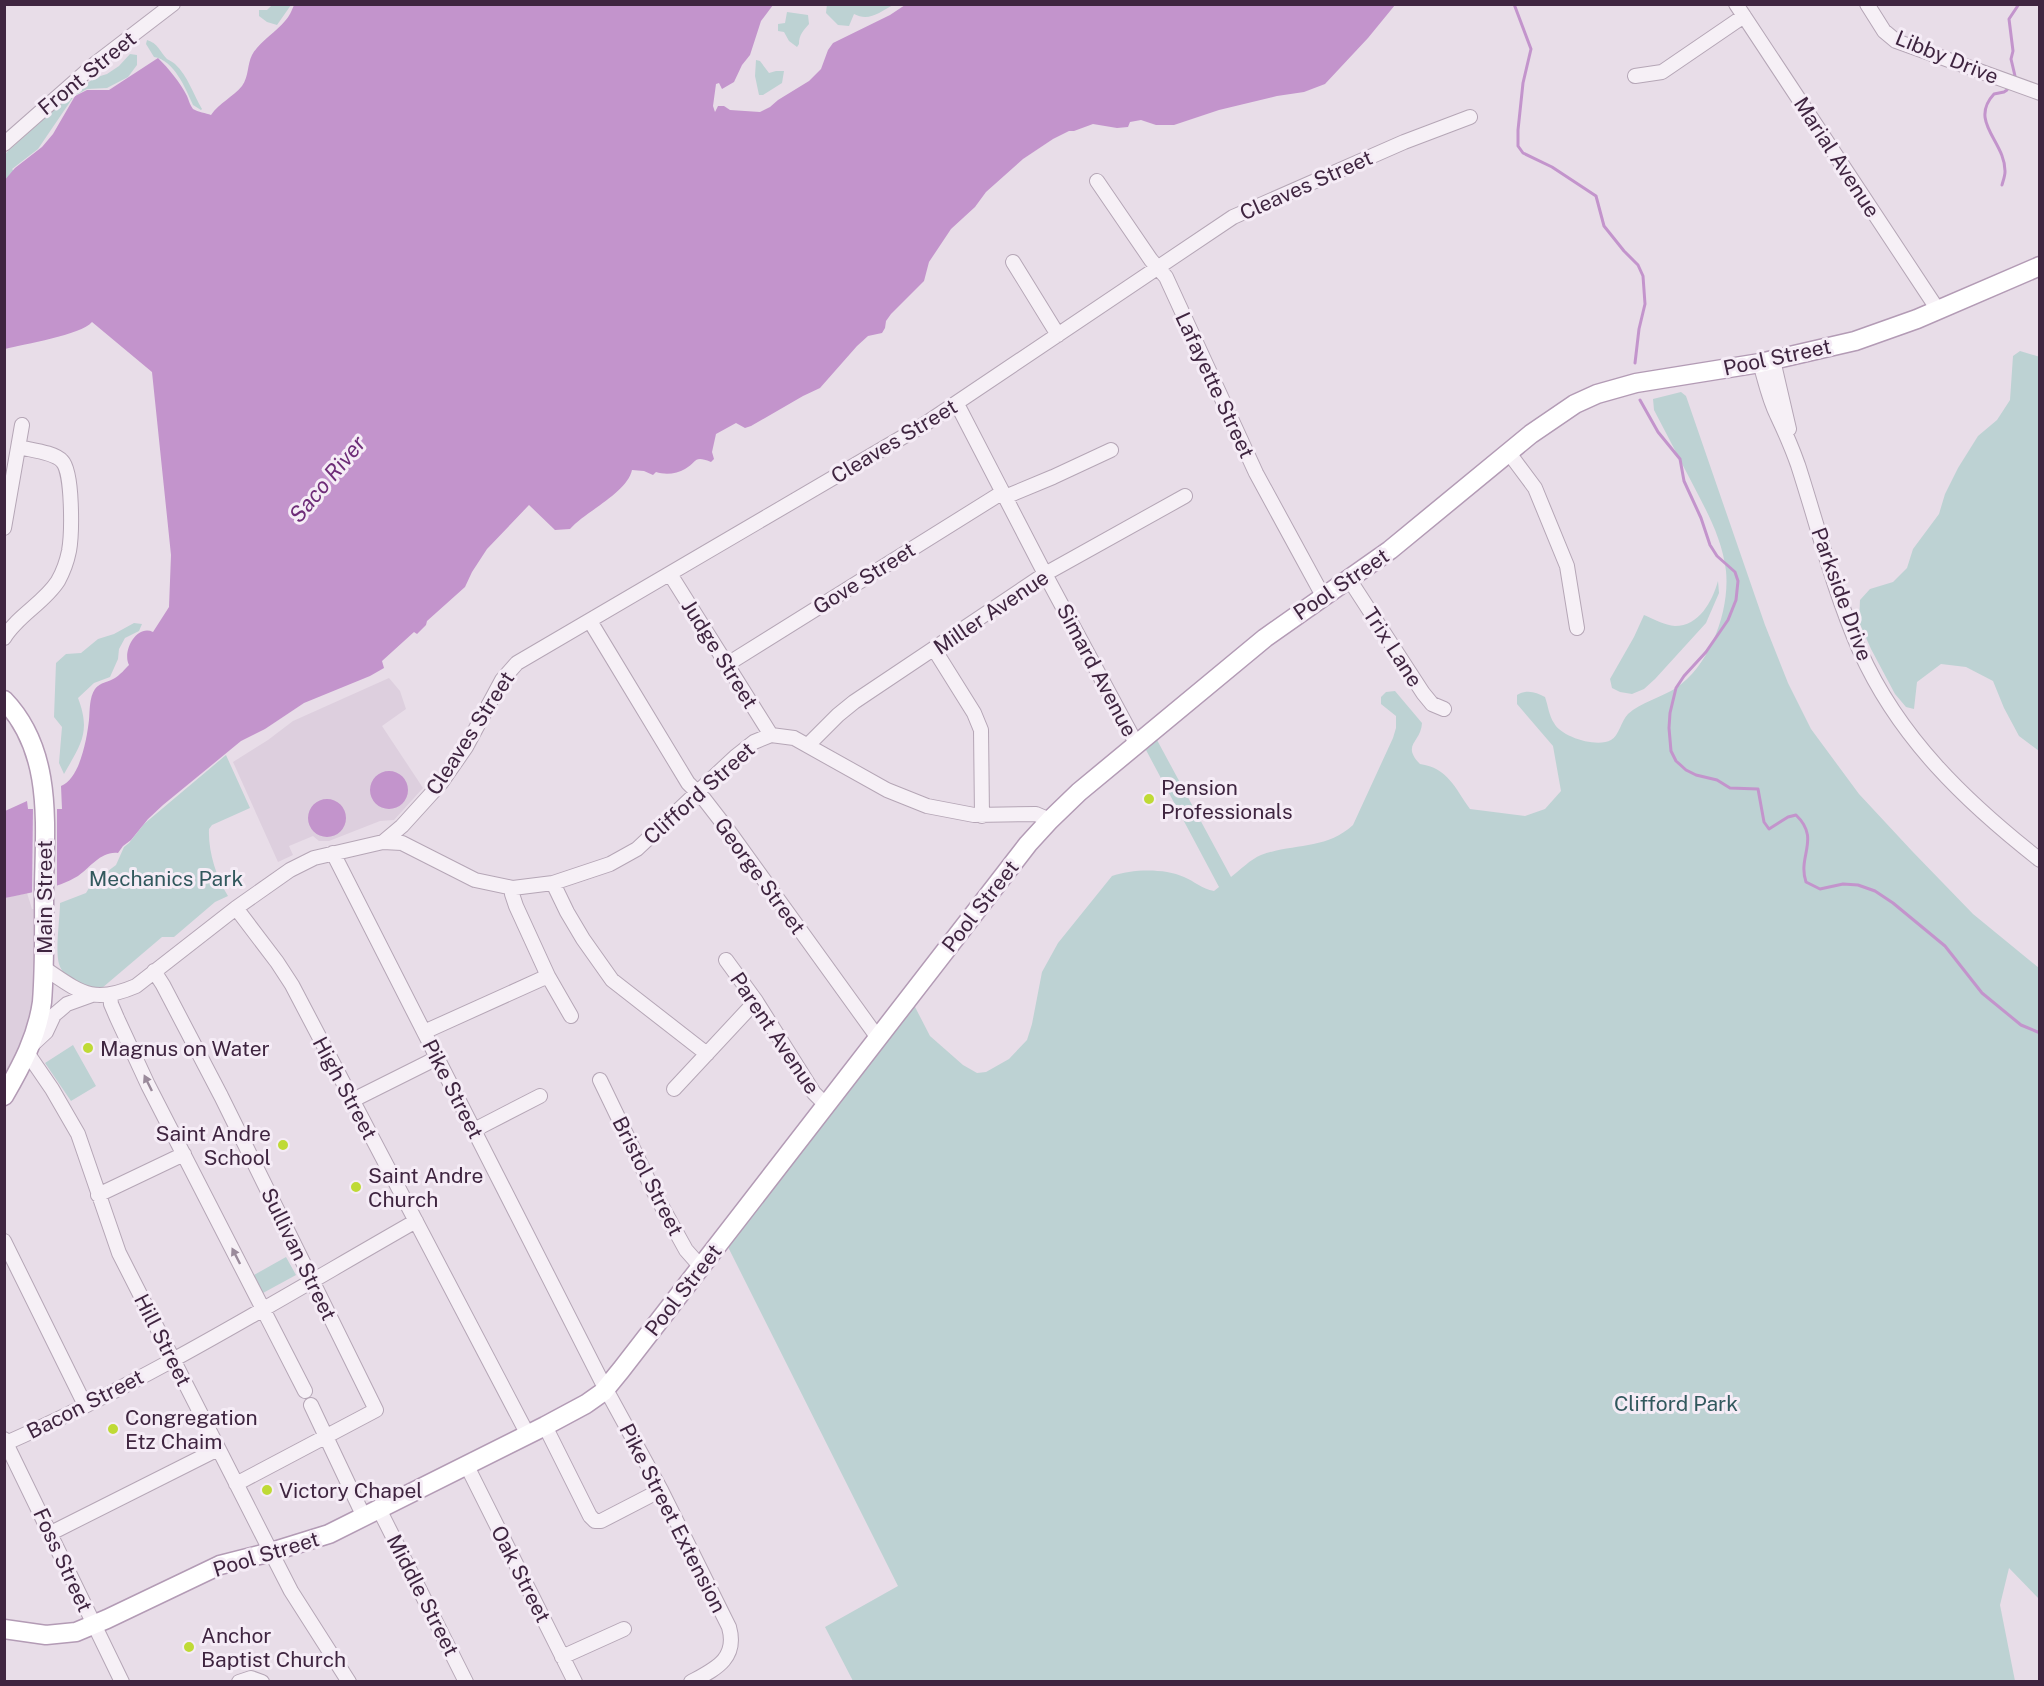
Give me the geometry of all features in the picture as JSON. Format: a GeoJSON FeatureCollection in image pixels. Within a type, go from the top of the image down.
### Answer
{"type":"FeatureCollection","features":[{"type":"Feature","properties":{"kind":"main road","name":"Pool Street"},"geometry":{"type":"LineString","coordinates":[[4,1629],[46,1635],[76,1632],[220,1565],[329,1534],[528,1435],[592,1400],[606,1389],[1028,844],[1050,820],[1079,792],[1265,638],[1410,535],[1544,424],[1575,404],[1597,394],[1636,382],[1766,362],[1855,340],[1938,310],[2040,266]]}},
{"type":"Feature","properties":{"kind":"main road","name":"Main Street"},"geometry":{"type":"LineString","coordinates":[[4,700],[28,731],[35,749],[45,804],[44,968],[40,1015],[29,1050],[4,1096]]}},
{"type":"Feature","properties":{"kind":"street","name":"Front Street"},"geometry":{"type":"LineString","coordinates":[[4,144],[96,63],[173,4]]}},
{"type":"Feature","properties":{"kind":"street","name":"Libby Drive"},"geometry":{"type":"LineString","coordinates":[[1867,4],[1884,31],[1896,40],[2040,93]]}},
{"type":"Feature","properties":{"kind":"street"},"geometry":{"type":"LineString","coordinates":[[1635,76],[1662,72],[1740,10]]}},
{"type":"Feature","properties":{"kind":"street","name":"Marial Avenue"},"geometry":{"type":"LineString","coordinates":[[1740,10],[1938,310]]}},
{"type":"Feature","properties":{"kind":"street","name":"Cleaves Street"},"geometry":{"type":"LineString","coordinates":[[382,842],[402,826],[448,773],[466,747],[502,680],[511,668],[957,404],[1228,220],[1252,207],[1470,117]]}},
{"type":"Feature","properties":{"kind":"street","name":"Lafayette Street"},"geometry":{"type":"LineString","coordinates":[[1097,181],[1157,268],[1166,277],[1256,473],[1323,596]]}},
{"type":"Feature","properties":{"kind":"street"},"geometry":{"type":"LineString","coordinates":[[1013,262],[1058,335]]}},
{"type":"Feature","properties":{"kind":"street","name":"Parkside Drive"},"geometry":{"type":"LineString","coordinates":[[1766,362],[1787,413],[1791,443],[1849,623],[1889,705],[1910,735],[1950,782],[1989,819],[2040,860]]}},
{"type":"Feature","properties":{"kind":"street","name":"Simard Avenue"},"geometry":{"type":"LineString","coordinates":[[957,404],[1137,745]]}},
{"type":"Feature","properties":{"kind":"street"},"geometry":{"type":"LineString","coordinates":[[4,528],[22,425]]}},
{"type":"Feature","properties":{"kind":"street"},"geometry":{"type":"LineString","coordinates":[[4,638],[59,579],[69,549],[71,519],[68,473],[62,460],[44,452],[19,447]]}},
{"type":"Feature","properties":{"kind":"street","name":"Gove Street"},"geometry":{"type":"LineString","coordinates":[[726,665],[1004,495],[1053,477],[1111,450]]}},
{"type":"Feature","properties":{"kind":"street"},"geometry":{"type":"LineString","coordinates":[[1509,453],[1535,488],[1567,566],[1577,628]]}},
{"type":"Feature","properties":{"kind":"street","name":"Miller Avenue"},"geometry":{"type":"LineString","coordinates":[[808,745],[844,710],[1045,574],[1185,496]]}},
{"type":"Feature","properties":{"kind":"street","name":"Judge Street"},"geometry":{"type":"LineString","coordinates":[[670,574],[771,735]]}},
{"type":"Feature","properties":{"kind":"street","name":"Trix Lane"},"geometry":{"type":"LineString","coordinates":[[1349,579],[1422,693],[1432,705],[1444,709]]}},
{"type":"Feature","properties":{"kind":"street","name":"George Street"},"geometry":{"type":"LineString","coordinates":[[590,621],[688,783],[728,830],[878,1038]]}},
{"type":"Feature","properties":{"kind":"street"},"geometry":{"type":"LineString","coordinates":[[934,649],[974,713],[981,730],[982,816]]}},
{"type":"Feature","properties":{"kind":"street","name":"Clifford Street"},"geometry":{"type":"LineString","coordinates":[[382,842],[407,844],[475,880],[513,888],[553,883],[603,867],[631,853],[754,742],[771,735],[794,738],[864,778],[911,800],[945,811],[982,816],[1036,814],[1050,820]]}},
{"type":"Feature","properties":{"kind":"street"},"geometry":{"type":"LineString","coordinates":[[44,968],[72,987],[102,997],[136,986],[236,908],[296,866],[310,859],[382,842]]}},
{"type":"Feature","properties":{"kind":"street","name":"Pike Street"},"geometry":{"type":"LineString","coordinates":[[333,853],[606,1389]]}},
{"type":"Feature","properties":{"kind":"street"},"geometry":{"type":"LineString","coordinates":[[553,883],[583,939],[612,980],[707,1054]]}},
{"type":"Feature","properties":{"kind":"street"},"geometry":{"type":"LineString","coordinates":[[513,888],[512,894],[516,906],[548,975],[571,1016]]}},
{"type":"Feature","properties":{"kind":"street","name":"High Street"},"geometry":{"type":"LineString","coordinates":[[236,908],[292,985],[528,1435]]}},
{"type":"Feature","properties":{"kind":"street","name":"Parent Avenue"},"geometry":{"type":"LineString","coordinates":[[726,960],[756,1001],[814,1093],[826,1105]]}},
{"type":"Feature","properties":{"kind":"street","name":"Sullivan Street"},"geometry":{"type":"LineString","coordinates":[[154,972],[221,1096],[376,1410],[326,1437]]}},
{"type":"Feature","properties":{"kind":"street"},"geometry":{"type":"LineString","coordinates":[[424,1032],[548,975]]}},
{"type":"Feature","properties":{"kind":"street"},"geometry":{"type":"LineString","coordinates":[[29,1050],[46,1032],[54,1015],[67,1004],[92,995]]}},
{"type":"Feature","properties":{"kind":"street"},"geometry":{"type":"LineString","coordinates":[[110,995],[117,1018],[305,1391]]}},
{"type":"Feature","properties":{"kind":"street"},"geometry":{"type":"LineString","coordinates":[[674,1089],[756,1001]]}},
{"type":"Feature","properties":{"kind":"street","name":"Hill Street"},"geometry":{"type":"LineString","coordinates":[[29,1050],[75,1128],[119,1253],[172,1359],[302,1609],[349,1682]]}},
{"type":"Feature","properties":{"kind":"street"},"geometry":{"type":"LineString","coordinates":[[351,1101],[437,1058]]}},
{"type":"Feature","properties":{"kind":"street","name":"Bristol Street"},"geometry":{"type":"LineString","coordinates":[[600,1080],[659,1202],[686,1250],[701,1267]]}},
{"type":"Feature","properties":{"kind":"street"},"geometry":{"type":"LineString","coordinates":[[474,1130],[540,1096]]}},
{"type":"Feature","properties":{"kind":"street"},"geometry":{"type":"LineString","coordinates":[[98,1196],[184,1154]]}},
{"type":"Feature","properties":{"kind":"street","name":"Bacon Street"},"geometry":{"type":"LineString","coordinates":[[5,1442],[85,1405],[172,1359],[416,1221]]}},
{"type":"Feature","properties":{"kind":"street"},"geometry":{"type":"LineString","coordinates":[[4,1241],[85,1405]]}},
{"type":"Feature","properties":{"kind":"street","name":"Pike Street Extension"},"geometry":{"type":"LineString","coordinates":[[606,1389],[661,1490],[729,1627],[730,1650],[725,1660],[691,1682]]}},
{"type":"Feature","properties":{"kind":"street","name":"Middle Street"},"geometry":{"type":"LineString","coordinates":[[311,1405],[326,1437],[372,1513],[466,1682]]}},
{"type":"Feature","properties":{"kind":"street"},"geometry":{"type":"LineString","coordinates":[[545,1426],[590,1516],[595,1521],[601,1521],[661,1490]]}},
{"type":"Feature","properties":{"kind":"street"},"geometry":{"type":"LineString","coordinates":[[236,1484],[326,1437]]}},
{"type":"Feature","properties":{"kind":"street","name":"Foss Street"},"geometry":{"type":"LineString","coordinates":[[5,1442],[122,1682]]}},
{"type":"Feature","properties":{"kind":"street"},"geometry":{"type":"LineString","coordinates":[[51,1533],[218,1449]]}},
{"type":"Feature","properties":{"kind":"street","name":"Oak Street"},"geometry":{"type":"LineString","coordinates":[[467,1466],[575,1682]]}},
{"type":"Feature","properties":{"kind":"street"},"geometry":{"type":"LineString","coordinates":[[562,1657],[624,1629]]}},
{"type":"Feature","properties":{"kind":"street"},"geometry":{"type":"LineString","coordinates":[[239,1682],[254,1678],[262,1682]]}},
{"type":"Feature","properties":{"kind":"shaded area"},"geometry":{"type":"Polygon","coordinates":[[[389,678],[400,691],[406,709],[382,726],[423,788],[394,820],[380,821],[329,841],[319,841],[313,836],[289,846],[293,855],[278,862],[233,762],[293,721],[389,678]]]}},
{"type":"Feature","properties":{"kind":"shaded area"},"geometry":{"type":"Polygon","coordinates":[[[27,893],[32,909],[44,910],[44,985],[5,1096],[5,898],[27,893]]]}},
{"type":"Feature","properties":{"kind":"green space"},"geometry":{"type":"Polygon","coordinates":[[[827,4],[893,5],[870,17],[854,14],[849,26],[838,25],[826,13],[827,4]]]}},
{"type":"Feature","properties":{"kind":"green space"},"geometry":{"type":"Polygon","coordinates":[[[272,5],[291,5],[277,25],[259,16],[259,10],[267,10],[272,5]]]}},
{"type":"Feature","properties":{"kind":"green space"},"geometry":{"type":"Polygon","coordinates":[[[787,12],[808,15],[809,24],[802,33],[797,47],[789,41],[784,32],[778,31],[778,24],[785,23],[787,12]]]}},
{"type":"Feature","properties":{"kind":"green space"},"geometry":{"type":"Polygon","coordinates":[[[147,40],[156,45],[167,59],[180,69],[201,110],[193,105],[173,69],[161,59],[154,57],[146,44],[147,40]]]}},
{"type":"Feature","properties":{"kind":"green space"},"geometry":{"type":"Polygon","coordinates":[[[130,54],[137,55],[137,65],[128,77],[107,88],[87,89],[74,96],[38,149],[12,169],[16,173],[5,183],[5,155],[7,152],[58,106],[94,78],[107,74],[119,66],[130,54]]]}},
{"type":"Feature","properties":{"kind":"green space"},"geometry":{"type":"Polygon","coordinates":[[[756,60],[760,61],[769,73],[784,71],[782,83],[763,95],[759,95],[755,76],[756,60]]]}},
{"type":"Feature","properties":{"kind":"green space"},"geometry":{"type":"Polygon","coordinates":[[[2020,351],[2040,357],[2039,751],[2019,736],[1993,681],[1966,667],[1941,664],[1917,682],[1914,709],[1906,707],[1895,694],[1859,622],[1860,600],[1870,589],[1893,582],[1907,568],[1913,549],[1939,514],[1945,494],[1958,468],[1978,436],[1997,420],[2010,400],[2013,356],[2020,351]]]}},
{"type":"Feature","properties":{"kind":"green space","name":"Clifford Park"},"geometry":{"type":"Polygon","coordinates":[[[1681,392],[1686,396],[1765,625],[1788,683],[1811,729],[1859,794],[1912,851],[1973,914],[2039,968],[2040,1600],[2009,1568],[2000,1605],[2015,1681],[853,1681],[825,1627],[898,1586],[727,1245],[914,1005],[930,1036],[963,1065],[977,1073],[986,1072],[1009,1059],[1027,1040],[1042,972],[1058,943],[1112,876],[1138,871],[1158,871],[1176,874],[1210,890],[1214,891],[1219,887],[1146,750],[1157,740],[1231,877],[1261,855],[1332,839],[1353,825],[1396,728],[1396,716],[1381,704],[1381,697],[1386,692],[1395,691],[1422,723],[1412,748],[1420,764],[1430,766],[1444,774],[1470,809],[1525,816],[1545,809],[1561,791],[1553,746],[1517,704],[1517,695],[1531,692],[1545,697],[1554,723],[1571,737],[1597,743],[1611,740],[1628,714],[1676,688],[1699,666],[1721,620],[1725,603],[1726,571],[1721,546],[1707,512],[1654,410],[1653,399],[1681,392]]]}},
{"type":"Feature","properties":{"kind":"green space"},"geometry":{"type":"Polygon","coordinates":[[[1718,581],[1719,593],[1706,623],[1655,679],[1644,689],[1632,694],[1612,688],[1610,679],[1644,615],[1675,626],[1691,622],[1708,604],[1718,581]]]}},
{"type":"Feature","properties":{"kind":"green space"},"geometry":{"type":"Polygon","coordinates":[[[134,623],[142,624],[139,631],[125,638],[110,677],[94,683],[78,698],[84,729],[79,746],[64,774],[59,763],[62,727],[54,717],[56,663],[66,654],[81,653],[98,639],[114,634],[134,623]]]}},
{"type":"Feature","properties":{"kind":"green space","name":"Mechanics Park"},"geometry":{"type":"Polygon","coordinates":[[[226,755],[250,808],[212,825],[209,829],[214,864],[228,896],[215,902],[174,937],[162,937],[102,988],[83,985],[71,979],[62,970],[58,958],[60,903],[86,893],[92,883],[116,865],[124,847],[144,824],[226,755]]]}},
{"type":"Feature","properties":{"kind":"green space"},"geometry":{"type":"Polygon","coordinates":[[[73,1045],[96,1086],[71,1101],[45,1063],[73,1045]]]}},
{"type":"Feature","properties":{"kind":"green space"},"geometry":{"type":"Polygon","coordinates":[[[286,1257],[296,1275],[263,1293],[254,1275],[286,1257]]]}},
{"type":"Feature","properties":{"kind":"water","name":"Saco River"},"geometry":{"type":"Polygon","coordinates":[[[294,5],[773,5],[761,21],[750,55],[734,82],[722,89],[719,83],[716,84],[713,106],[715,112],[718,106],[724,106],[730,110],[760,112],[809,81],[821,69],[833,43],[890,15],[905,5],[1395,5],[1325,84],[1304,92],[1219,110],[1174,125],[1156,125],[1141,120],[1130,122],[1128,127],[1117,128],[1093,124],[1069,131],[1053,139],[1023,159],[986,192],[975,207],[951,229],[929,262],[924,281],[891,314],[882,333],[868,336],[820,388],[751,426],[745,428],[736,423],[716,434],[712,452],[714,459],[711,462],[698,459],[682,471],[671,474],[656,472],[653,475],[644,471],[632,470],[629,478],[614,494],[570,529],[555,530],[529,505],[487,549],[465,587],[427,621],[417,634],[414,632],[382,661],[384,668],[304,703],[265,729],[241,741],[163,805],[118,853],[106,854],[78,876],[61,884],[5,898],[5,811],[27,801],[28,809],[62,809],[61,786],[68,782],[78,767],[86,737],[93,693],[102,683],[117,677],[129,665],[127,653],[136,635],[141,632],[153,632],[169,607],[171,555],[152,372],[92,322],[86,327],[65,335],[5,349],[4,181],[53,134],[75,96],[87,90],[109,90],[158,58],[178,81],[193,109],[211,115],[242,86],[252,55],[259,45],[281,25],[294,5]]]}},
{"type":"Feature","properties":{"kind":"water"},"geometry":{"type":"Polygon","coordinates":[[[389,771],[403,776],[408,790],[403,804],[389,809],[375,804],[370,790],[375,776],[389,771]]]}},
{"type":"Feature","properties":{"kind":"water"},"geometry":{"type":"Polygon","coordinates":[[[327,799],[341,804],[346,818],[341,832],[327,837],[313,832],[308,818],[313,804],[327,799]]]}},
{"type":"Feature","properties":{"kind":"pier"},"geometry":{"type":"Polygon","coordinates":[[[33,806],[57,806],[57,888],[32,895],[33,806]]]}},
{"type":"Feature","properties":{"kind":"waterway"},"geometry":{"type":"LineString","coordinates":[[1514,4],[1531,49],[1523,83],[1518,146],[1523,153],[1552,167],[1596,196],[1604,226],[1638,265],[1643,276],[1645,304],[1635,363]]}},
{"type":"Feature","properties":{"kind":"waterway"},"geometry":{"type":"LineString","coordinates":[[2015,76],[2011,59],[2013,51],[2009,19],[2019,4]]}},
{"type":"Feature","properties":{"kind":"waterway"},"geometry":{"type":"LineString","coordinates":[[2002,185],[2005,174],[2004,161],[1986,123],[1985,114],[1987,104],[1994,94],[2007,90]]}},
{"type":"Feature","properties":{"kind":"waterway"},"geometry":{"type":"LineString","coordinates":[[1640,400],[1658,432],[1680,459],[1684,481],[1701,518],[1710,545],[1717,556],[1735,572],[1738,581],[1736,600],[1728,620],[1706,652],[1676,688],[1669,728],[1671,751],[1676,761],[1686,770],[1717,780],[1730,788],[1758,789],[1764,822],[1769,829],[1788,817],[1796,815],[1807,832],[1804,864],[1806,882],[1820,889],[1843,884],[1858,885],[1875,891],[1945,946],[1982,993],[2021,1025],[2040,1033]]}},
{"type":"Feature","properties":{"kind":"place","name":"Pension Professionals"},"geometry":{"type":"Point","coordinates":[1149,799]}},
{"type":"Feature","properties":{"kind":"place","name":"Magnus on Water"},"geometry":{"type":"Point","coordinates":[88,1048]}},
{"type":"Feature","properties":{"kind":"place","name":"Saint Andre School"},"geometry":{"type":"Point","coordinates":[283,1145]}},
{"type":"Feature","properties":{"kind":"place","name":"Saint Andre Church"},"geometry":{"type":"Point","coordinates":[356,1187]}},
{"type":"Feature","properties":{"kind":"place","name":"Congregation Etz Chaim"},"geometry":{"type":"Point","coordinates":[113,1429]}},
{"type":"Feature","properties":{"kind":"place","name":"Victory Chapel"},"geometry":{"type":"Point","coordinates":[267,1490]}},
{"type":"Feature","properties":{"kind":"place","name":"Anchor Baptist Church"},"geometry":{"type":"Point","coordinates":[189,1647]}}]}
